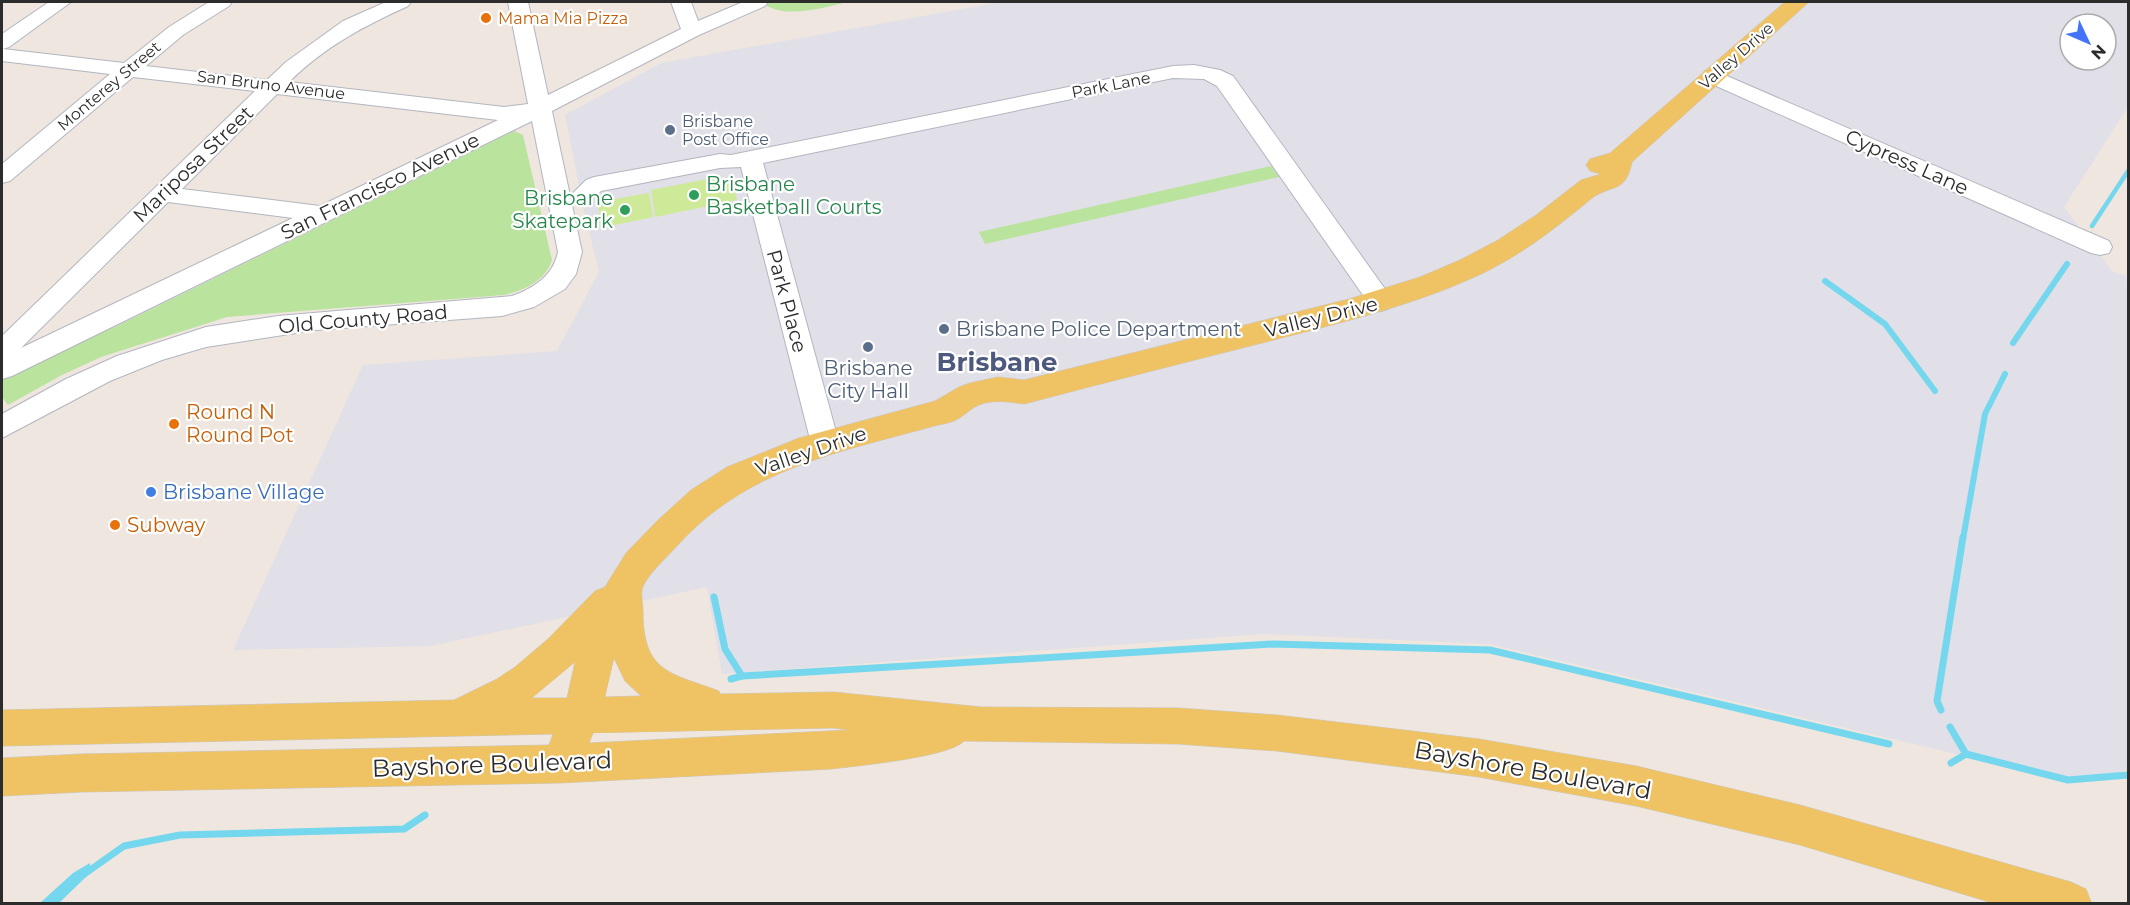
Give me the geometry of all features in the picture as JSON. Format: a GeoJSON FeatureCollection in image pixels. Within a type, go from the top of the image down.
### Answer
{"type":"FeatureCollection","features":[{"type":"Feature","properties":{"kind":"main road","name":"Valley Drive"},"geometry":{"type":"LineString","coordinates":[[560,764],[582,715],[598,645],[625,583],[670,530],[720,488],[778,458],[825,443],[945,411],[976,414],[1005,406],[1024,392],[1381,302],[1458,275],[1510,248],[1542,226],[1592,184],[1609,182],[1616,175],[1619,159],[1798,2]]}},
{"type":"Feature","properties":{"kind":"main road"},"geometry":{"type":"LineString","coordinates":[[625,583],[625,638],[632,659],[644,676],[669,693],[729,712]]}},
{"type":"Feature","properties":{"kind":"main road"},"geometry":{"type":"LineString","coordinates":[[434,718],[466,712],[490,704],[532,679],[551,662],[625,583]]}},
{"type":"Feature","properties":{"kind":"main road","name":"Bayshore Boulevard"},"geometry":{"type":"LineString","coordinates":[[9,727],[834,710],[981,724],[1099,724],[1218,729],[1377,744],[1521,765],[1636,786],[1744,811],[1913,856],[2071,903]]}},
{"type":"Feature","properties":{"kind":"main road","name":"Bayshore Boulevard"},"geometry":{"type":"LineString","coordinates":[[2,777],[560,764],[831,750],[874,746],[981,724]]}},
{"type":"Feature","properties":{"kind":"street"},"geometry":{"type":"LineString","coordinates":[[2,43],[61,2]]}},
{"type":"Feature","properties":{"kind":"street","name":"Monterey Street"},"geometry":{"type":"LineString","coordinates":[[2,176],[176,30],[222,2]]}},
{"type":"Feature","properties":{"kind":"street","name":"Mariposa Street"},"geometry":{"type":"LineString","coordinates":[[4,360],[163,194],[293,66],[332,36],[401,2]]}},
{"type":"Feature","properties":{"kind":"street","name":"Old County Road"},"geometry":{"type":"LineString","coordinates":[[2,427],[100,374],[142,357],[203,338],[268,327],[514,305],[544,291],[561,278],[570,261],[518,2]]}},
{"type":"Feature","properties":{"kind":"street"},"geometry":{"type":"LineString","coordinates":[[681,2],[692,32]]}},
{"type":"Feature","properties":{"kind":"street","name":"San Francisco Avenue"},"geometry":{"type":"LineString","coordinates":[[4,360],[322,214],[692,32],[758,2]]}},
{"type":"Feature","properties":{"kind":"street","name":"San Bruno Avenue"},"geometry":{"type":"LineString","coordinates":[[2,55],[504,114],[539,107]]}},
{"type":"Feature","properties":{"kind":"street","name":"Park Lane"},"geometry":{"type":"LineString","coordinates":[[559,199],[722,169],[740,160],[1173,72],[1196,70],[1207,72],[1225,81],[1381,302]]}},
{"type":"Feature","properties":{"kind":"street","name":"Cypress Lane"},"geometry":{"type":"LineString","coordinates":[[1713,76],[2100,247]]}},
{"type":"Feature","properties":{"kind":"street","name":"Park Place"},"geometry":{"type":"LineString","coordinates":[[740,160],[825,443]]}},
{"type":"Feature","properties":{"kind":"street"},"geometry":{"type":"LineString","coordinates":[[163,194],[322,214]]}},
{"type":"Feature","properties":{"kind":"shaded area"},"geometry":{"type":"Polygon","coordinates":[[[1001,2],[2128,2],[2128,107],[2064,207],[2112,271],[2126,276],[2128,308],[2128,769],[2098,778],[2067,780],[1489,644],[1263,634],[722,674],[707,587],[430,646],[233,650],[363,365],[557,351],[599,272],[565,115],[661,63],[1001,2]]]}},
{"type":"Feature","properties":{"kind":"green space"},"geometry":{"type":"Polygon","coordinates":[[[769,2],[847,2],[793,12],[782,11],[764,4],[769,2]]]}},
{"type":"Feature","properties":{"kind":"green space"},"geometry":{"type":"Polygon","coordinates":[[[514,131],[523,135],[552,260],[544,274],[533,284],[504,295],[227,317],[101,357],[62,375],[8,405],[2,397],[2,377],[98,330],[113,328],[514,131]]]}},
{"type":"Feature","properties":{"kind":"green space"},"geometry":{"type":"Polygon","coordinates":[[[1271,166],[1279,177],[985,244],[979,232],[1271,166]]]}},
{"type":"Feature","properties":{"kind":"green space","name":"Brisbane Basketball Courts"},"geometry":{"type":"Polygon","coordinates":[[[717,177],[732,179],[737,200],[655,217],[651,190],[717,177]]]}},
{"type":"Feature","properties":{"kind":"green space","name":"Brisbane Skatepark"},"geometry":{"type":"Polygon","coordinates":[[[649,193],[653,217],[601,228],[598,202],[649,193]]]}},
{"type":"Feature","properties":{"kind":"water"},"geometry":{"type":"Polygon","coordinates":[[[90,863],[90,873],[59,903],[40,903],[73,873],[90,863]]]}},
{"type":"Feature","properties":{"kind":"waterway"},"geometry":{"type":"LineString","coordinates":[[2092,226],[2128,171]]}},
{"type":"Feature","properties":{"kind":"waterway"},"geometry":{"type":"LineString","coordinates":[[2013,343],[2067,264]]}},
{"type":"Feature","properties":{"kind":"waterway"},"geometry":{"type":"LineString","coordinates":[[1825,281],[1885,324],[1935,391]]}},
{"type":"Feature","properties":{"kind":"waterway"},"geometry":{"type":"LineString","coordinates":[[1963,539],[1985,414],[2005,374]]}},
{"type":"Feature","properties":{"kind":"waterway"},"geometry":{"type":"LineString","coordinates":[[1941,710],[1937,701],[1963,537]]}},
{"type":"Feature","properties":{"kind":"waterway"},"geometry":{"type":"LineString","coordinates":[[714,597],[725,649],[742,676]]}},
{"type":"Feature","properties":{"kind":"waterway"},"geometry":{"type":"LineString","coordinates":[[742,676],[1273,644],[1490,650],[1889,744]]}},
{"type":"Feature","properties":{"kind":"waterway"},"geometry":{"type":"LineString","coordinates":[[731,679],[742,676]]}},
{"type":"Feature","properties":{"kind":"waterway"},"geometry":{"type":"LineString","coordinates":[[1950,727],[1966,754]]}},
{"type":"Feature","properties":{"kind":"waterway"},"geometry":{"type":"LineString","coordinates":[[1951,763],[1966,754]]}},
{"type":"Feature","properties":{"kind":"waterway"},"geometry":{"type":"LineString","coordinates":[[1966,754],[2068,780],[2128,775]]}},
{"type":"Feature","properties":{"kind":"waterway"},"geometry":{"type":"LineString","coordinates":[[83,875],[124,846],[180,835],[404,829],[425,815]]}},
{"type":"Feature","properties":{"kind":"place","name":"Mama Mia Pizza"},"geometry":{"type":"Point","coordinates":[486,18]}},
{"type":"Feature","properties":{"kind":"place","name":"Brisbane Post Office"},"geometry":{"type":"Point","coordinates":[670,130]}},
{"type":"Feature","properties":{"kind":"place","name":"Brisbane Basketball Courts"},"geometry":{"type":"Point","coordinates":[694,195]}},
{"type":"Feature","properties":{"kind":"place","name":"Brisbane Skatepark"},"geometry":{"type":"Point","coordinates":[625,210]}},
{"type":"Feature","properties":{"kind":"place","name":"Brisbane Police Department"},"geometry":{"type":"Point","coordinates":[944,329]}},
{"type":"Feature","properties":{"kind":"place","name":"Brisbane City Hall"},"geometry":{"type":"Point","coordinates":[868,347]}},
{"type":"Feature","properties":{"kind":"place","name":"Round N Round Pot"},"geometry":{"type":"Point","coordinates":[174,424]}},
{"type":"Feature","properties":{"kind":"place","name":"Brisbane Village"},"geometry":{"type":"Point","coordinates":[151,492]}},
{"type":"Feature","properties":{"kind":"place","name":"Subway"},"geometry":{"type":"Point","coordinates":[115,525]}},
{"type":"Feature","properties":{"kind":"district","name":"Brisbane"},"geometry":{"type":"Point","coordinates":[997,362]}}]}
